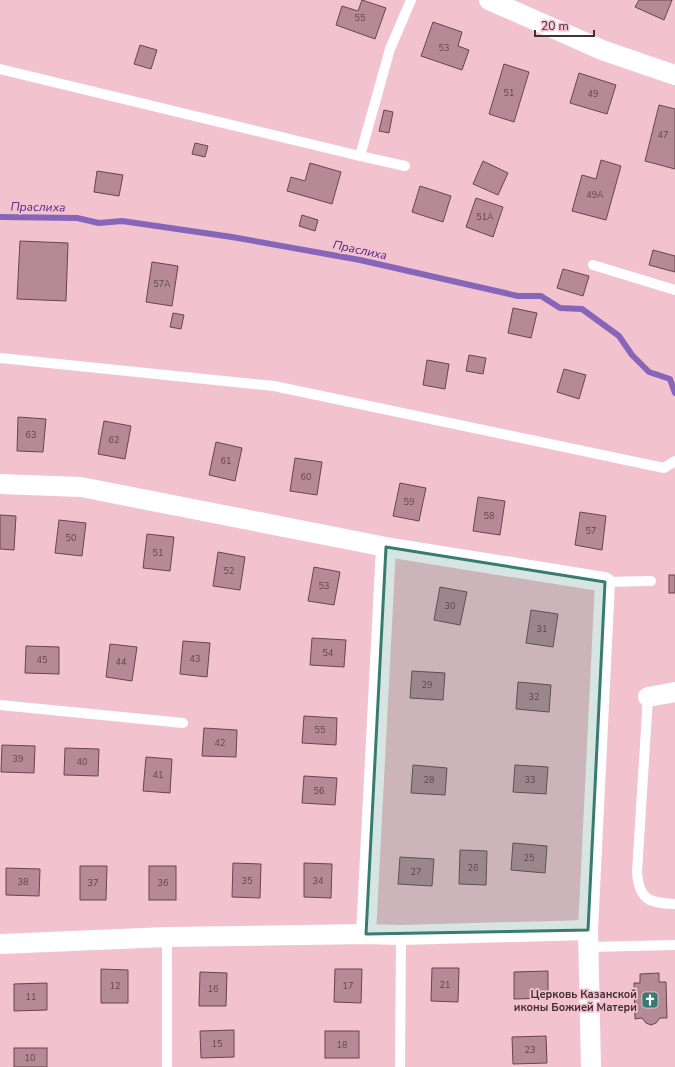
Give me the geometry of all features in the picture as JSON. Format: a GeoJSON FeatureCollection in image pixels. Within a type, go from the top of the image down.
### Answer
{"type":"FeatureCollection","features":[{"type":"Feature","properties":{"kind":"street"},"geometry":{"type":"LineString","coordinates":[[489,0],[602,50],[675,75]]}},
{"type":"Feature","properties":{"kind":"street"},"geometry":{"type":"LineString","coordinates":[[0,484],[81,487],[386,547],[606,582],[588,938],[591,1067]]}},
{"type":"Feature","properties":{"kind":"street"},"geometry":{"type":"LineString","coordinates":[[366,934],[386,547]]}},
{"type":"Feature","properties":{"kind":"street"},"geometry":{"type":"LineString","coordinates":[[648,697],[675,692]]}},
{"type":"Feature","properties":{"kind":"street"},"geometry":{"type":"LineString","coordinates":[[0,944],[167,937],[366,934],[588,938]]}},
{"type":"Feature","properties":{"kind":"lane"},"geometry":{"type":"LineString","coordinates":[[360,156],[390,49],[410,0]]}},
{"type":"Feature","properties":{"kind":"lane"},"geometry":{"type":"LineString","coordinates":[[0,69],[405,166]]}},
{"type":"Feature","properties":{"kind":"lane"},"geometry":{"type":"LineString","coordinates":[[593,265],[675,290]]}},
{"type":"Feature","properties":{"kind":"lane"},"geometry":{"type":"LineString","coordinates":[[0,358],[274,386],[664,468],[675,461]]}},
{"type":"Feature","properties":{"kind":"lane"},"geometry":{"type":"LineString","coordinates":[[606,582],[651,581]]}},
{"type":"Feature","properties":{"kind":"lane"},"geometry":{"type":"LineString","coordinates":[[648,697],[637,872],[638,885],[643,894],[653,902],[675,904]]}},
{"type":"Feature","properties":{"kind":"lane"},"geometry":{"type":"LineString","coordinates":[[0,705],[183,723]]}},
{"type":"Feature","properties":{"kind":"lane"},"geometry":{"type":"LineString","coordinates":[[400,1067],[401,935]]}},
{"type":"Feature","properties":{"kind":"lane"},"geometry":{"type":"LineString","coordinates":[[167,937],[167,1067]]}},
{"type":"Feature","properties":{"kind":"lane"},"geometry":{"type":"LineString","coordinates":[[588,938],[675,945]]}},
{"type":"Feature","properties":{"kind":"highlighted area"},"geometry":{"type":"Polygon","coordinates":[[[386,547],[605,582],[588,930],[366,934],[386,547]]]}},
{"type":"Feature","properties":{"kind":"building"},"geometry":{"type":"Polygon","coordinates":[[[362,0],[386,8],[375,39],[336,25],[342,6],[358,11],[362,0]]]}},
{"type":"Feature","properties":{"kind":"building"},"geometry":{"type":"Polygon","coordinates":[[[639,0],[672,0],[664,20],[635,7],[639,0]]]}},
{"type":"Feature","properties":{"kind":"building"},"geometry":{"type":"Polygon","coordinates":[[[433,22],[462,32],[458,46],[469,50],[462,70],[421,56],[433,22]]]}},
{"type":"Feature","properties":{"kind":"building"},"geometry":{"type":"Polygon","coordinates":[[[140,45],[157,50],[151,69],[134,64],[140,45]]]}},
{"type":"Feature","properties":{"kind":"building"},"geometry":{"type":"Polygon","coordinates":[[[504,64],[529,72],[514,122],[489,114],[504,64]]]}},
{"type":"Feature","properties":{"kind":"building"},"geometry":{"type":"Polygon","coordinates":[[[579,73],[616,85],[607,114],[570,103],[579,73]]]}},
{"type":"Feature","properties":{"kind":"building"},"geometry":{"type":"Polygon","coordinates":[[[659,105],[675,109],[675,169],[645,161],[659,105]]]}},
{"type":"Feature","properties":{"kind":"building"},"geometry":{"type":"Polygon","coordinates":[[[384,110],[393,112],[389,133],[379,131],[384,110]]]}},
{"type":"Feature","properties":{"kind":"building"},"geometry":{"type":"Polygon","coordinates":[[[195,143],[208,146],[205,157],[192,154],[195,143]]]}},
{"type":"Feature","properties":{"kind":"building"},"geometry":{"type":"Polygon","coordinates":[[[601,160],[621,166],[606,220],[572,211],[582,175],[596,179],[601,160]]]}},
{"type":"Feature","properties":{"kind":"building"},"geometry":{"type":"Polygon","coordinates":[[[483,161],[508,173],[498,195],[473,184],[483,161]]]}},
{"type":"Feature","properties":{"kind":"building"},"geometry":{"type":"Polygon","coordinates":[[[310,163],[341,172],[332,204],[287,191],[291,177],[305,181],[310,163]]]}},
{"type":"Feature","properties":{"kind":"building"},"geometry":{"type":"Polygon","coordinates":[[[97,171],[123,175],[119,196],[94,192],[97,171]]]}},
{"type":"Feature","properties":{"kind":"building"},"geometry":{"type":"Polygon","coordinates":[[[420,186],[451,196],[443,222],[412,212],[420,186]]]}},
{"type":"Feature","properties":{"kind":"building"},"geometry":{"type":"Polygon","coordinates":[[[476,198],[503,207],[493,237],[466,227],[476,198]]]}},
{"type":"Feature","properties":{"kind":"building"},"geometry":{"type":"Polygon","coordinates":[[[302,215],[318,220],[315,231],[299,226],[302,215]]]}},
{"type":"Feature","properties":{"kind":"building"},"geometry":{"type":"Polygon","coordinates":[[[20,241],[68,243],[66,301],[17,299],[20,241]]]}},
{"type":"Feature","properties":{"kind":"building"},"geometry":{"type":"Polygon","coordinates":[[[653,250],[675,256],[675,272],[649,265],[653,250]]]}},
{"type":"Feature","properties":{"kind":"building"},"geometry":{"type":"Polygon","coordinates":[[[152,262],[178,266],[172,306],[146,302],[152,262]]]}},
{"type":"Feature","properties":{"kind":"building"},"geometry":{"type":"Polygon","coordinates":[[[563,269],[589,276],[583,296],[557,288],[563,269]]]}},
{"type":"Feature","properties":{"kind":"building"},"geometry":{"type":"Polygon","coordinates":[[[513,308],[537,313],[531,338],[508,333],[513,308]]]}},
{"type":"Feature","properties":{"kind":"building"},"geometry":{"type":"Polygon","coordinates":[[[173,313],[184,315],[181,329],[170,327],[173,313]]]}},
{"type":"Feature","properties":{"kind":"building"},"geometry":{"type":"Polygon","coordinates":[[[469,355],[486,358],[483,374],[466,371],[469,355]]]}},
{"type":"Feature","properties":{"kind":"building"},"geometry":{"type":"Polygon","coordinates":[[[427,360],[449,364],[445,389],[423,385],[427,360]]]}},
{"type":"Feature","properties":{"kind":"building"},"geometry":{"type":"Polygon","coordinates":[[[564,369],[586,375],[579,399],[557,392],[564,369]]]}},
{"type":"Feature","properties":{"kind":"building"},"geometry":{"type":"Polygon","coordinates":[[[18,417],[46,419],[43,452],[17,451],[18,417]]]}},
{"type":"Feature","properties":{"kind":"building"},"geometry":{"type":"Polygon","coordinates":[[[104,421],[131,426],[125,459],[98,454],[104,421]]]}},
{"type":"Feature","properties":{"kind":"building"},"geometry":{"type":"Polygon","coordinates":[[[216,442],[242,448],[235,481],[209,475],[216,442]]]}},
{"type":"Feature","properties":{"kind":"building"},"geometry":{"type":"Polygon","coordinates":[[[295,458],[322,462],[317,495],[290,491],[295,458]]]}},
{"type":"Feature","properties":{"kind":"building"},"geometry":{"type":"Polygon","coordinates":[[[400,483],[426,488],[419,521],[393,516],[400,483]]]}},
{"type":"Feature","properties":{"kind":"building"},"geometry":{"type":"Polygon","coordinates":[[[478,497],[505,501],[500,535],[473,531],[478,497]]]}},
{"type":"Feature","properties":{"kind":"building"},"geometry":{"type":"Polygon","coordinates":[[[580,512],[606,516],[602,550],[575,545],[580,512]]]}},
{"type":"Feature","properties":{"kind":"building"},"geometry":{"type":"Polygon","coordinates":[[[0,515],[16,516],[14,550],[0,549],[0,515]]]}},
{"type":"Feature","properties":{"kind":"building"},"geometry":{"type":"Polygon","coordinates":[[[59,520],[86,523],[82,556],[55,553],[59,520]]]}},
{"type":"Feature","properties":{"kind":"building"},"geometry":{"type":"Polygon","coordinates":[[[147,534],[174,537],[170,571],[143,568],[147,534]]]}},
{"type":"Feature","properties":{"kind":"building"},"geometry":{"type":"Polygon","coordinates":[[[218,552],[245,557],[240,590],[213,586],[218,552]]]}},
{"type":"Feature","properties":{"kind":"building"},"geometry":{"type":"Polygon","coordinates":[[[314,567],[340,572],[334,605],[308,601],[314,567]]]}},
{"type":"Feature","properties":{"kind":"building"},"geometry":{"type":"Polygon","coordinates":[[[669,575],[675,575],[675,593],[669,593],[669,575]]]}},
{"type":"Feature","properties":{"kind":"building"},"geometry":{"type":"Polygon","coordinates":[[[440,587],[467,592],[460,625],[434,620],[440,587]]]}},
{"type":"Feature","properties":{"kind":"building"},"geometry":{"type":"Polygon","coordinates":[[[531,610],[558,614],[553,647],[526,643],[531,610]]]}},
{"type":"Feature","properties":{"kind":"building"},"geometry":{"type":"Polygon","coordinates":[[[312,638],[346,640],[344,667],[310,665],[312,638]]]}},
{"type":"Feature","properties":{"kind":"building"},"geometry":{"type":"Polygon","coordinates":[[[183,641],[210,643],[207,677],[180,674],[183,641]]]}},
{"type":"Feature","properties":{"kind":"building"},"geometry":{"type":"Polygon","coordinates":[[[110,644],[137,647],[132,681],[106,677],[110,644]]]}},
{"type":"Feature","properties":{"kind":"building"},"geometry":{"type":"Polygon","coordinates":[[[26,646],[59,647],[59,674],[25,673],[26,646]]]}},
{"type":"Feature","properties":{"kind":"building"},"geometry":{"type":"Polygon","coordinates":[[[412,671],[445,673],[443,700],[410,698],[412,671]]]}},
{"type":"Feature","properties":{"kind":"building"},"geometry":{"type":"Polygon","coordinates":[[[518,682],[551,685],[549,712],[516,709],[518,682]]]}},
{"type":"Feature","properties":{"kind":"building"},"geometry":{"type":"Polygon","coordinates":[[[304,716],[337,718],[336,745],[302,743],[304,716]]]}},
{"type":"Feature","properties":{"kind":"building"},"geometry":{"type":"Polygon","coordinates":[[[204,728],[237,730],[236,757],[202,756],[204,728]]]}},
{"type":"Feature","properties":{"kind":"building"},"geometry":{"type":"Polygon","coordinates":[[[2,745],[35,746],[34,773],[1,772],[2,745]]]}},
{"type":"Feature","properties":{"kind":"building"},"geometry":{"type":"Polygon","coordinates":[[[65,748],[99,749],[98,776],[64,775],[65,748]]]}},
{"type":"Feature","properties":{"kind":"building"},"geometry":{"type":"Polygon","coordinates":[[[146,757],[172,759],[170,793],[143,791],[146,757]]]}},
{"type":"Feature","properties":{"kind":"building"},"geometry":{"type":"Polygon","coordinates":[[[413,765],[447,768],[445,795],[411,793],[413,765]]]}},
{"type":"Feature","properties":{"kind":"building"},"geometry":{"type":"Polygon","coordinates":[[[515,765],[548,767],[546,794],[513,792],[515,765]]]}},
{"type":"Feature","properties":{"kind":"building"},"geometry":{"type":"Polygon","coordinates":[[[304,776],[337,778],[335,805],[302,803],[304,776]]]}},
{"type":"Feature","properties":{"kind":"building"},"geometry":{"type":"Polygon","coordinates":[[[513,843],[547,846],[545,873],[511,870],[513,843]]]}},
{"type":"Feature","properties":{"kind":"building"},"geometry":{"type":"Polygon","coordinates":[[[460,850],[487,851],[486,885],[459,884],[460,850]]]}},
{"type":"Feature","properties":{"kind":"building"},"geometry":{"type":"Polygon","coordinates":[[[400,857],[434,859],[432,886],[398,884],[400,857]]]}},
{"type":"Feature","properties":{"kind":"building"},"geometry":{"type":"Polygon","coordinates":[[[233,863],[261,864],[260,898],[232,897],[233,863]]]}},
{"type":"Feature","properties":{"kind":"building"},"geometry":{"type":"Polygon","coordinates":[[[304,863],[332,864],[331,898],[304,897],[304,863]]]}},
{"type":"Feature","properties":{"kind":"building"},"geometry":{"type":"Polygon","coordinates":[[[80,866],[107,866],[106,900],[80,900],[80,866]]]}},
{"type":"Feature","properties":{"kind":"building"},"geometry":{"type":"Polygon","coordinates":[[[149,866],[176,866],[176,900],[149,900],[149,866]]]}},
{"type":"Feature","properties":{"kind":"building"},"geometry":{"type":"Polygon","coordinates":[[[6,868],[40,869],[39,896],[6,895],[6,868]]]}},
{"type":"Feature","properties":{"kind":"building"},"geometry":{"type":"Polygon","coordinates":[[[432,968],[459,968],[458,1002],[431,1001],[432,968]]]}},
{"type":"Feature","properties":{"kind":"building"},"geometry":{"type":"Polygon","coordinates":[[[101,969],[128,970],[128,1003],[101,1003],[101,969]]]}},
{"type":"Feature","properties":{"kind":"building"},"geometry":{"type":"Polygon","coordinates":[[[335,969],[362,969],[361,1003],[334,1002],[335,969]]]}},
{"type":"Feature","properties":{"kind":"building"},"geometry":{"type":"Polygon","coordinates":[[[548,971],[548,998],[514,999],[514,972],[548,971]]]}},
{"type":"Feature","properties":{"kind":"building"},"geometry":{"type":"Polygon","coordinates":[[[200,972],[227,973],[226,1006],[199,1006],[200,972]]]}},
{"type":"Feature","properties":{"kind":"building","name":"Церковь Казанской иконы Божией Матери"},"geometry":{"type":"Polygon","coordinates":[[[659,973],[659,982],[666,982],[667,1018],[660,1018],[656,1023],[651,1025],[646,1023],[642,1018],[635,1019],[634,983],[640,983],[640,974],[659,973]]]}},
{"type":"Feature","properties":{"kind":"building"},"geometry":{"type":"Polygon","coordinates":[[[47,983],[47,1010],[14,1011],[14,984],[47,983]]]}},
{"type":"Feature","properties":{"kind":"building"},"geometry":{"type":"Polygon","coordinates":[[[234,1030],[234,1057],[201,1058],[200,1031],[234,1030]]]}},
{"type":"Feature","properties":{"kind":"building"},"geometry":{"type":"Polygon","coordinates":[[[325,1031],[359,1031],[359,1058],[325,1058],[325,1031]]]}},
{"type":"Feature","properties":{"kind":"building"},"geometry":{"type":"Polygon","coordinates":[[[546,1036],[547,1063],[513,1064],[512,1037],[546,1036]]]}},
{"type":"Feature","properties":{"kind":"building"},"geometry":{"type":"Polygon","coordinates":[[[14,1048],[47,1048],[47,1067],[14,1067],[14,1048]]]}},
{"type":"Feature","properties":{"kind":"waterway","name":"Праслиха"},"geometry":{"type":"LineString","coordinates":[[0,217],[77,218],[99,223],[122,221],[232,237],[360,260],[518,296],[541,296],[560,308],[582,309],[619,336],[632,355],[649,372],[670,379],[675,393]]}},
{"type":"Feature","properties":{"kind":"place","name":"Церковь Казанской иконы Божией Матери"},"geometry":{"type":"Point","coordinates":[650,1000]}}]}
